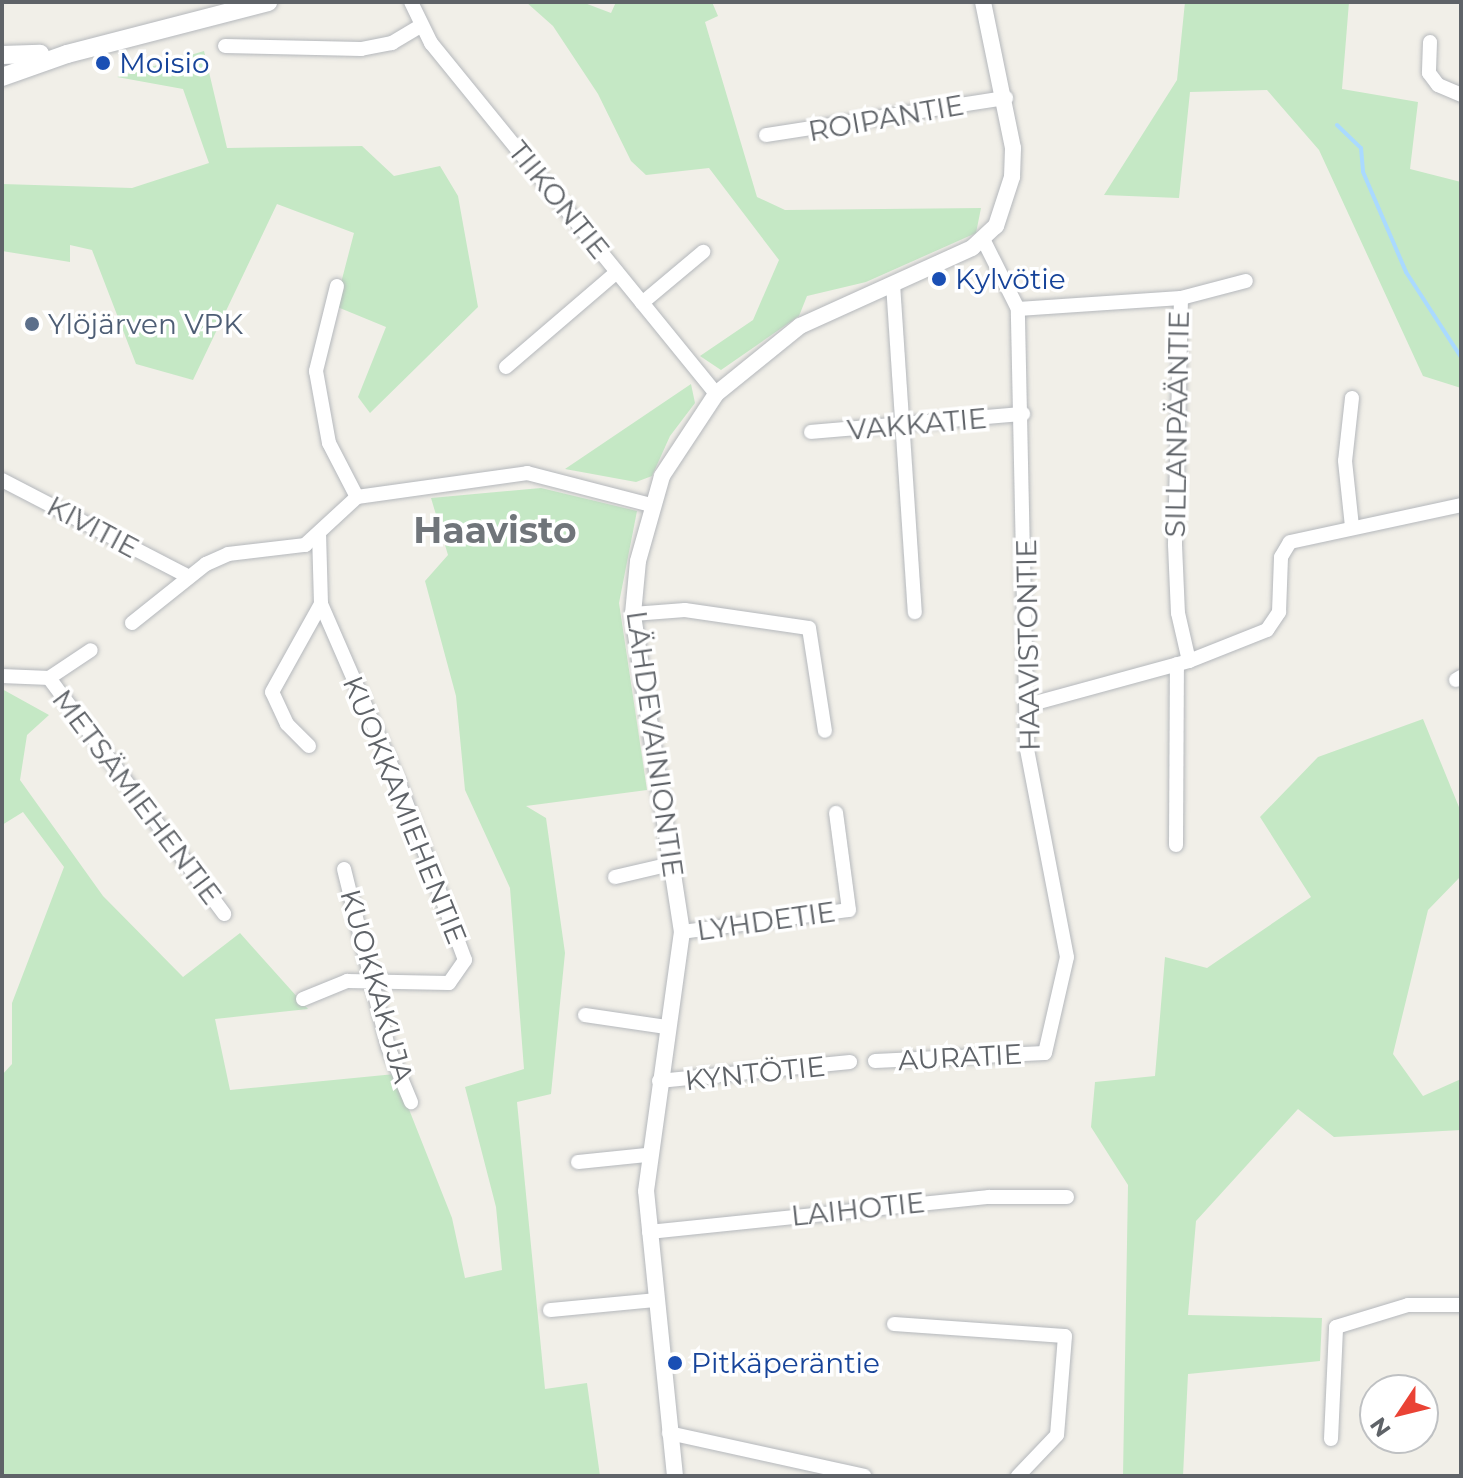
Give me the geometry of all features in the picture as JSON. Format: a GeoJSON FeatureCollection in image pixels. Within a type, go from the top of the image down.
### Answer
{"type":"FeatureCollection","features":[{"type":"Feature","properties":{"kind":"main road"},"geometry":{"type":"LineString","coordinates":[[2,77],[67,54],[268,2]]}},
{"type":"Feature","properties":{"kind":"main road"},"geometry":{"type":"LineString","coordinates":[[2,55],[67,54]]}},
{"type":"Feature","properties":{"kind":"street","name":"TIIKONTIE"},"geometry":{"type":"LineString","coordinates":[[411,2],[419,27],[716,394]]}},
{"type":"Feature","properties":{"kind":"street"},"geometry":{"type":"LineString","coordinates":[[983,2],[1006,98],[1012,177],[996,226],[983,239]]}},
{"type":"Feature","properties":{"kind":"street"},"geometry":{"type":"LineString","coordinates":[[225,46],[361,49],[392,43],[419,27]]}},
{"type":"Feature","properties":{"kind":"street"},"geometry":{"type":"LineString","coordinates":[[1430,42],[1429,73],[1438,85],[1461,95]]}},
{"type":"Feature","properties":{"kind":"street","name":"ROIPANTIE"},"geometry":{"type":"LineString","coordinates":[[766,135],[1006,98]]}},
{"type":"Feature","properties":{"kind":"street","name":"LÄHDEVAINIONTIE"},"geometry":{"type":"LineString","coordinates":[[675,1476],[649,1232],[647,1155],[682,932],[633,614],[651,505],[680,443],[716,394],[800,326],[983,239]]}},
{"type":"Feature","properties":{"kind":"street","name":"HAAVISTONTIE"},"geometry":{"type":"LineString","coordinates":[[983,239],[1018,309],[1023,414],[1027,749],[1067,957],[1045,1053]]}},
{"type":"Feature","properties":{"kind":"street"},"geometry":{"type":"LineString","coordinates":[[642,303],[703,252]]}},
{"type":"Feature","properties":{"kind":"street"},"geometry":{"type":"LineString","coordinates":[[506,367],[617,272]]}},
{"type":"Feature","properties":{"kind":"street"},"geometry":{"type":"LineString","coordinates":[[1181,298],[1246,281]]}},
{"type":"Feature","properties":{"kind":"street"},"geometry":{"type":"LineString","coordinates":[[893,284],[905,426],[915,612]]}},
{"type":"Feature","properties":{"kind":"street"},"geometry":{"type":"LineString","coordinates":[[337,286],[316,371],[329,443],[357,497]]}},
{"type":"Feature","properties":{"kind":"street","name":"SILLANPÄÄNTIE"},"geometry":{"type":"LineString","coordinates":[[1018,309],[1181,298],[1175,545],[1183,663],[1176,845]]}},
{"type":"Feature","properties":{"kind":"street"},"geometry":{"type":"LineString","coordinates":[[1352,398],[1345,461],[1352,527]]}},
{"type":"Feature","properties":{"kind":"street","name":"VAKKATIE"},"geometry":{"type":"LineString","coordinates":[[811,432],[1023,414]]}},
{"type":"Feature","properties":{"kind":"street"},"geometry":{"type":"LineString","coordinates":[[132,623],[185,575],[228,554],[292,549],[319,534],[357,497],[527,473],[651,505]]}},
{"type":"Feature","properties":{"kind":"street","name":"KIVITIE"},"geometry":{"type":"LineString","coordinates":[[2,480],[185,575]]}},
{"type":"Feature","properties":{"kind":"street"},"geometry":{"type":"LineString","coordinates":[[1028,705],[1183,663],[1275,623],[1281,557],[1290,542],[1461,505]]}},
{"type":"Feature","properties":{"kind":"street","name":"KUOKKAMIEHENTIE"},"geometry":{"type":"LineString","coordinates":[[303,999],[326,984],[449,983],[465,960],[398,781],[321,604],[319,534]]}},
{"type":"Feature","properties":{"kind":"street"},"geometry":{"type":"LineString","coordinates":[[309,746],[287,724],[272,692],[321,604]]}},
{"type":"Feature","properties":{"kind":"street"},"geometry":{"type":"LineString","coordinates":[[633,614],[685,610],[809,628],[825,731]]}},
{"type":"Feature","properties":{"kind":"street"},"geometry":{"type":"LineString","coordinates":[[49,678],[91,650]]}},
{"type":"Feature","properties":{"kind":"street","name":"METSÄMIEHENTIE"},"geometry":{"type":"LineString","coordinates":[[2,676],[49,678],[224,914]]}},
{"type":"Feature","properties":{"kind":"street","name":"LYHDETIE"},"geometry":{"type":"LineString","coordinates":[[682,932],[849,910],[836,813]]}},
{"type":"Feature","properties":{"kind":"street"},"geometry":{"type":"LineString","coordinates":[[615,877],[671,864]]}},
{"type":"Feature","properties":{"kind":"street","name":"KUOKKAKUJA"},"geometry":{"type":"LineString","coordinates":[[344,869],[377,985],[388,1047],[411,1102]]}},
{"type":"Feature","properties":{"kind":"street"},"geometry":{"type":"LineString","coordinates":[[585,1015],[666,1027]]}},
{"type":"Feature","properties":{"kind":"street","name":"AURATIE"},"geometry":{"type":"LineString","coordinates":[[875,1061],[1045,1053]]}},
{"type":"Feature","properties":{"kind":"street","name":"KYNTÖTIE"},"geometry":{"type":"LineString","coordinates":[[659,1081],[850,1062]]}},
{"type":"Feature","properties":{"kind":"street"},"geometry":{"type":"LineString","coordinates":[[578,1162],[647,1155]]}},
{"type":"Feature","properties":{"kind":"street","name":"LAIHOTIE"},"geometry":{"type":"LineString","coordinates":[[649,1232],[989,1197],[1067,1197]]}},
{"type":"Feature","properties":{"kind":"street"},"geometry":{"type":"LineString","coordinates":[[550,1310],[656,1300]]}},
{"type":"Feature","properties":{"kind":"street"},"geometry":{"type":"LineString","coordinates":[[1331,1439],[1336,1327],[1408,1305],[1461,1305]]}},
{"type":"Feature","properties":{"kind":"street"},"geometry":{"type":"LineString","coordinates":[[894,1324],[1065,1336],[1057,1435],[1018,1476]]}},
{"type":"Feature","properties":{"kind":"street"},"geometry":{"type":"LineString","coordinates":[[669,1433],[864,1476]]}},
{"type":"Feature","properties":{"kind":"green space"},"geometry":{"type":"Polygon","coordinates":[[[526,2],[582,2],[611,13],[616,2],[712,2],[718,16],[705,22],[757,197],[785,210],[981,208],[976,233],[866,282],[807,296],[799,316],[721,370],[700,356],[753,320],[779,260],[709,168],[646,175],[631,161],[598,94],[553,26],[526,2]]]}},
{"type":"Feature","properties":{"kind":"green space"},"geometry":{"type":"Polygon","coordinates":[[[1185,2],[1349,2],[1342,89],[1418,102],[1410,169],[1461,182],[1461,388],[1423,376],[1319,150],[1267,90],[1190,92],[1179,198],[1104,195],[1177,80],[1185,2]]]}},
{"type":"Feature","properties":{"kind":"green space"},"geometry":{"type":"Polygon","coordinates":[[[204,51],[227,148],[362,146],[394,176],[440,166],[458,196],[478,307],[370,413],[358,397],[386,327],[335,306],[354,233],[277,204],[193,380],[136,364],[92,250],[70,245],[70,262],[2,251],[2,184],[132,188],[209,163],[183,89],[117,77],[204,51]]]}},
{"type":"Feature","properties":{"kind":"green space"},"geometry":{"type":"Polygon","coordinates":[[[691,384],[695,403],[670,436],[652,476],[636,482],[565,469],[691,384]]]}},
{"type":"Feature","properties":{"kind":"green space"},"geometry":{"type":"Polygon","coordinates":[[[541,488],[637,511],[619,603],[647,790],[526,806],[546,818],[565,953],[551,1094],[517,1102],[545,1389],[587,1383],[600,1476],[2,1476],[2,1075],[12,1064],[12,1003],[64,867],[23,812],[2,825],[2,689],[49,715],[27,735],[20,780],[103,896],[183,977],[240,933],[308,1009],[215,1019],[230,1090],[395,1074],[452,1218],[465,1278],[502,1270],[496,1207],[465,1087],[524,1069],[510,888],[465,790],[456,696],[425,581],[448,555],[431,498],[541,488]]]}},
{"type":"Feature","properties":{"kind":"green space"},"geometry":{"type":"Polygon","coordinates":[[[1423,719],[1461,812],[1461,876],[1428,910],[1393,1054],[1423,1096],[1461,1079],[1461,1130],[1334,1137],[1298,1109],[1196,1221],[1188,1315],[1322,1318],[1320,1361],[1188,1374],[1183,1476],[1123,1476],[1128,1185],[1091,1127],[1095,1082],[1155,1076],[1165,957],[1207,968],[1311,897],[1260,817],[1318,757],[1423,719]]]}},
{"type":"Feature","properties":{"kind":"waterway"},"geometry":{"type":"LineString","coordinates":[[1337,125],[1361,148],[1363,172],[1406,272],[1461,357]]}},
{"type":"Feature","properties":{"kind":"place","name":"Moisio"},"geometry":{"type":"Point","coordinates":[103,63]}},
{"type":"Feature","properties":{"kind":"place","name":"Kylvötie"},"geometry":{"type":"Point","coordinates":[939,279]}},
{"type":"Feature","properties":{"kind":"place","name":"Ylöjärven VPK"},"geometry":{"type":"Point","coordinates":[32,324]}},
{"type":"Feature","properties":{"kind":"place","name":"Pitkäperäntie"},"geometry":{"type":"Point","coordinates":[675,1363]}},
{"type":"Feature","properties":{"kind":"district","name":"Haavisto"},"geometry":{"type":"Point","coordinates":[495,531]}}]}
